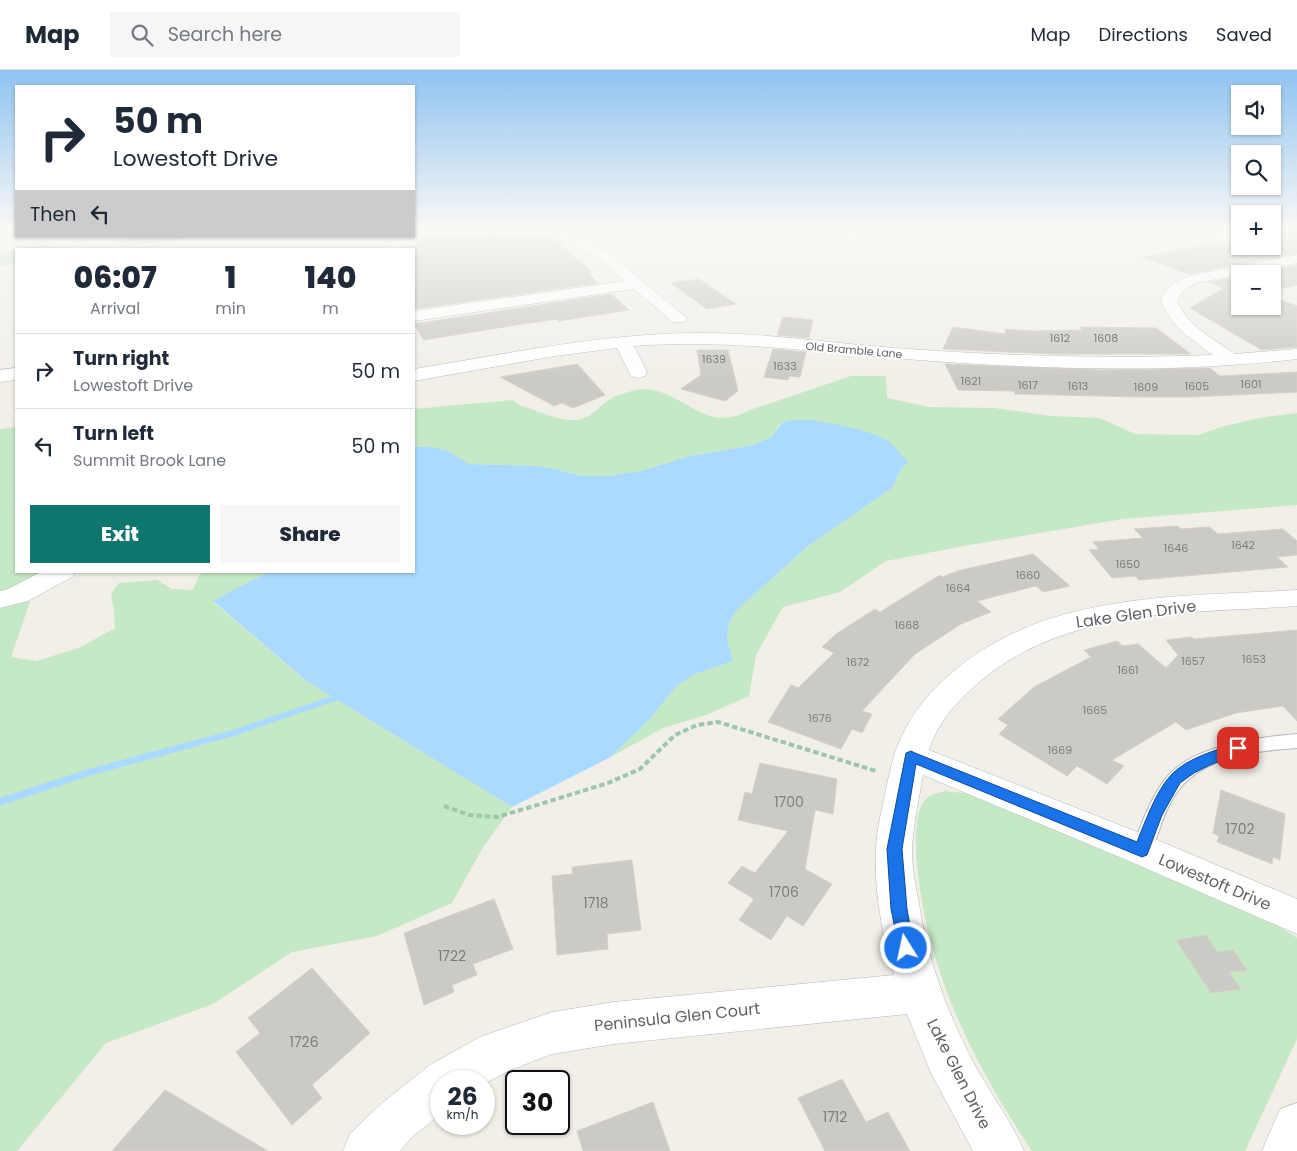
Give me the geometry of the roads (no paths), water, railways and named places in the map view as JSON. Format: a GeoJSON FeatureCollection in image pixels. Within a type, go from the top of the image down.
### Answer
{"type":"FeatureCollection","features":[{"type":"Feature","properties":{"kind":"street"},"geometry":{"type":"LineString","coordinates":[[629,278],[679,318]]}},
{"type":"Feature","properties":{"kind":"street"},"geometry":{"type":"LineString","coordinates":[[1197,278],[1174,289],[1169,300],[1170,307],[1177,317],[1230,359]]}},
{"type":"Feature","properties":{"kind":"street"},"geometry":{"type":"LineString","coordinates":[[415,316],[636,284]]}},
{"type":"Feature","properties":{"kind":"street","name":"Old Bramble Lane"},"geometry":{"type":"LineString","coordinates":[[415,375],[623,342],[694,338],[919,356],[1022,361],[1110,362],[1230,359],[1297,354]]}},
{"type":"Feature","properties":{"kind":"street"},"geometry":{"type":"LineString","coordinates":[[623,342],[638,372]]}},
{"type":"Feature","properties":{"kind":"street"},"geometry":{"type":"LineString","coordinates":[[0,376],[15,374]]}},
{"type":"Feature","properties":{"kind":"street"},"geometry":{"type":"LineString","coordinates":[[0,600],[18,594],[59,573]]}},
{"type":"Feature","properties":{"kind":"street","name":"Lake Glen Drive"},"geometry":{"type":"LineString","coordinates":[[1000,1151],[943,1052],[919,993],[906,948],[899,909],[894,849],[908,768],[918,735],[933,708],[962,680],[1000,652],[1042,631],[1096,616],[1155,608],[1297,598]]}},
{"type":"Feature","properties":{"kind":"street","name":"Lowestoft Drive"},"geometry":{"type":"LineString","coordinates":[[908,768],[1142,850],[1297,918]]}},
{"type":"Feature","properties":{"kind":"street","name":"Peninsula Glen Court"},"geometry":{"type":"LineString","coordinates":[[466,1070],[496,1053],[552,1033],[614,1023],[919,993]]}},
{"type":"Feature","properties":{"kind":"street"},"geometry":{"type":"LineString","coordinates":[[367,1151],[397,1120],[430,1094]]}},
{"type":"Feature","properties":{"kind":"street"},"geometry":{"type":"LineString","coordinates":[[1286,1151],[1297,1126]]}},
{"type":"Feature","properties":{"kind":"lane"},"geometry":{"type":"LineString","coordinates":[[1142,850],[1155,814],[1164,796],[1175,779],[1189,769],[1226,751],[1250,745],[1297,741]]}},
{"type":"Feature","properties":{"kind":"water"},"geometry":{"type":"Polygon","coordinates":[[[793,420],[829,423],[884,438],[908,462],[900,471],[892,488],[808,546],[735,612],[729,625],[727,636],[733,661],[695,674],[677,686],[645,724],[609,758],[512,807],[308,682],[213,601],[266,573],[415,573],[415,447],[446,450],[469,464],[539,466],[584,476],[608,476],[641,471],[690,456],[753,445],[773,436],[784,422],[793,420]]]}},
{"type":"Feature","properties":{"kind":"waterway"},"geometry":{"type":"LineString","coordinates":[[0,802],[88,773],[231,734],[344,695]]}}]}
